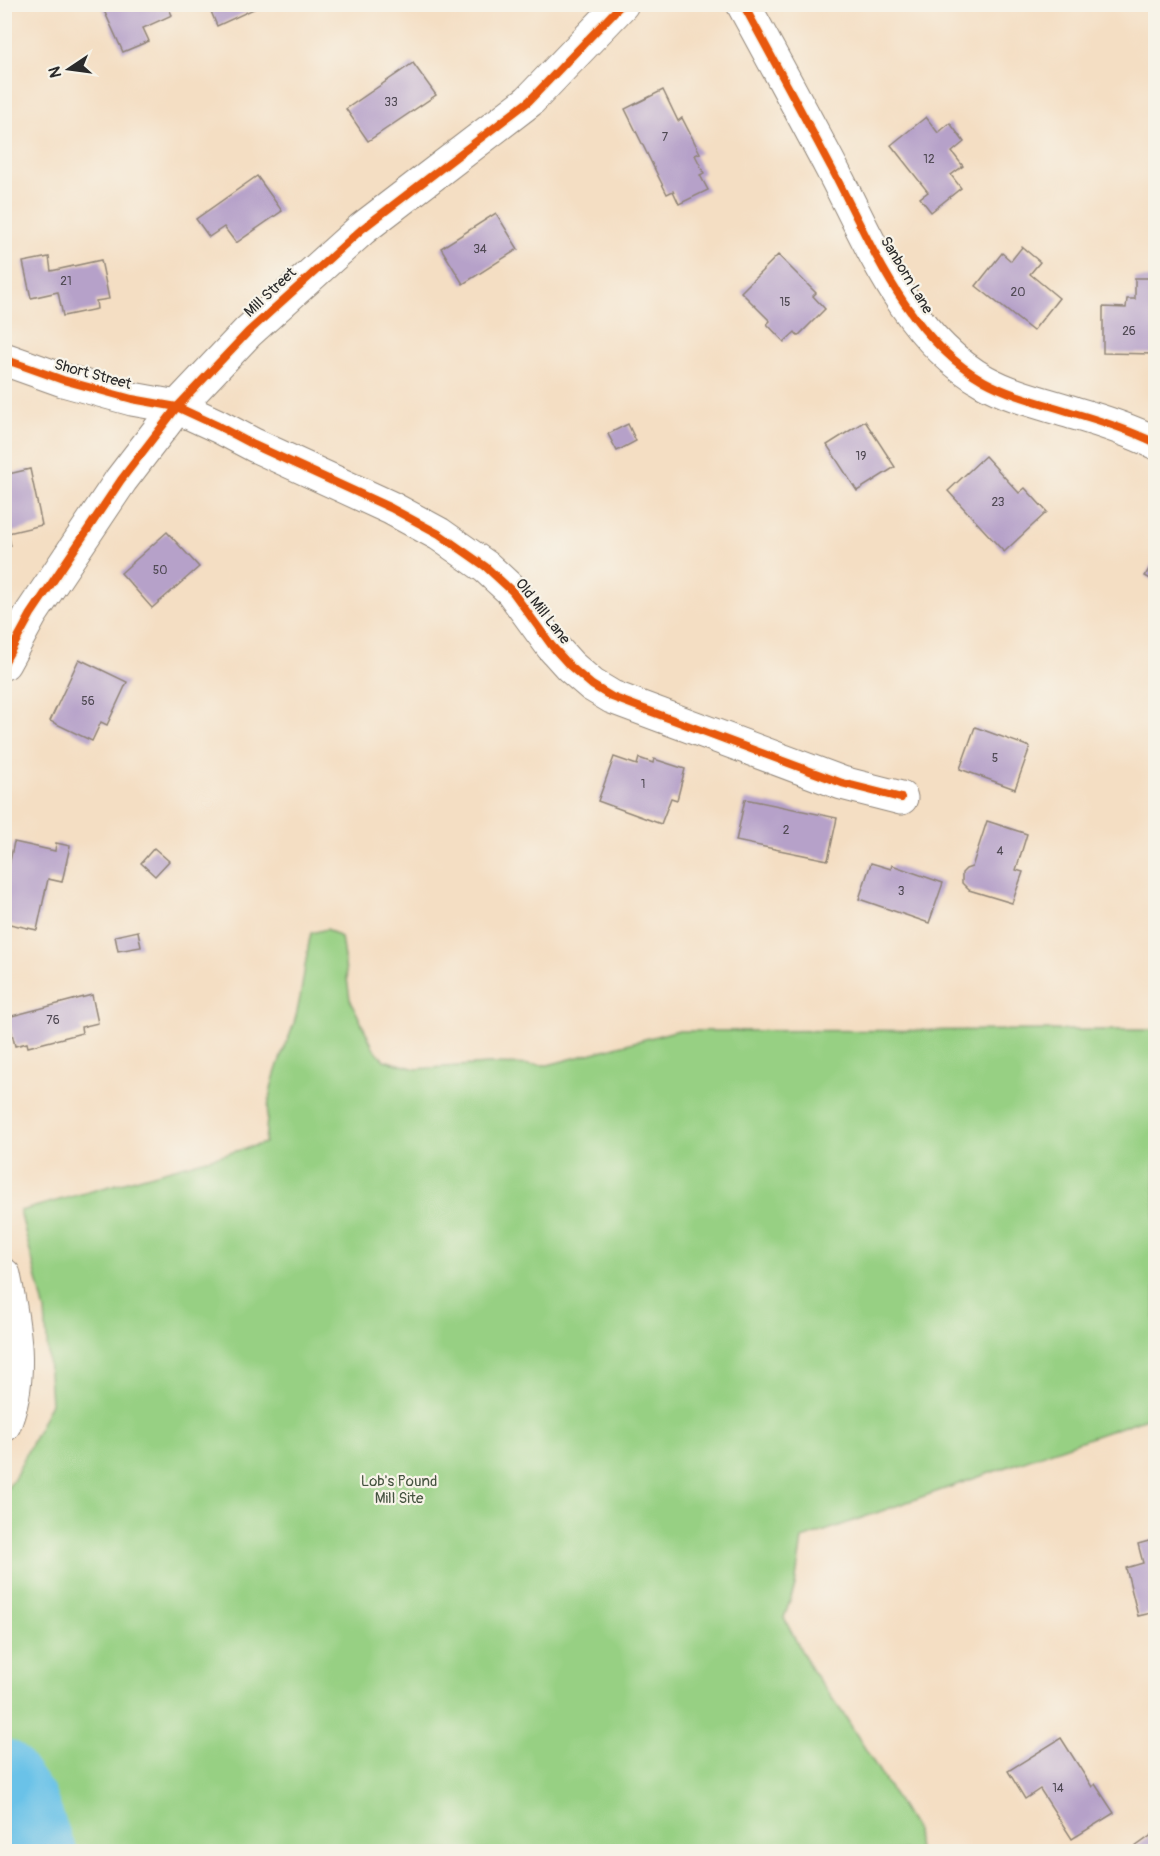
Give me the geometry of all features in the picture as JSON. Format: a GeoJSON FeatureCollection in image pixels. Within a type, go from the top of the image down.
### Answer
{"type":"FeatureCollection","features":[{"type":"Feature","properties":{"kind":"street","name":"Mill Street"},"geometry":{"type":"LineString","coordinates":[[4,663],[31,614],[88,529],[177,407],[248,332],[309,275],[362,229],[529,101],[622,4]]}},
{"type":"Feature","properties":{"kind":"street","name":"Sanborn Lane"},"geometry":{"type":"LineString","coordinates":[[743,4],[880,259],[913,315],[932,338],[954,360],[1004,391],[1105,422],[1155,443]]}},
{"type":"Feature","properties":{"kind":"street","name":"Short Street"},"geometry":{"type":"LineString","coordinates":[[4,359],[63,380],[132,399],[177,407]]}},
{"type":"Feature","properties":{"kind":"street","name":"Old Mill Lane"},"geometry":{"type":"LineString","coordinates":[[177,407],[254,446],[391,508],[464,550],[512,591],[552,646],[570,666],[592,685],[612,697],[842,783],[901,798]]}},
{"type":"Feature","properties":{"kind":"street"},"geometry":{"type":"LineString","coordinates":[[4,1275],[11,1312],[16,1371],[11,1404],[4,1425]]}},
{"type":"Feature","properties":{"kind":"green space","name":"Lob's Pound Mill Site"},"geometry":{"type":"Polygon","coordinates":[[[327,929],[341,937],[350,999],[373,1047],[384,1060],[416,1069],[488,1064],[548,1065],[675,1031],[1155,1030],[1155,1415],[802,1539],[795,1586],[784,1618],[812,1671],[845,1716],[916,1831],[918,1851],[47,1851],[28,1801],[5,1768],[4,1492],[14,1479],[51,1403],[45,1311],[20,1211],[265,1143],[271,1089],[297,1012],[311,933],[327,929]]]}},
{"type":"Feature","properties":{"kind":"water"},"geometry":{"type":"Polygon","coordinates":[[[4,1768],[28,1801],[47,1851],[5,1851],[4,1768]]]}},
{"type":"Feature","properties":{"kind":"building"},"geometry":{"type":"Polygon","coordinates":[[[101,4],[175,4],[168,7],[172,15],[143,28],[149,41],[123,52],[101,4]]]}},
{"type":"Feature","properties":{"kind":"building"},"geometry":{"type":"Polygon","coordinates":[[[208,4],[254,4],[256,8],[217,26],[208,4]]]}},
{"type":"Feature","properties":{"kind":"building"},"geometry":{"type":"Polygon","coordinates":[[[413,63],[436,95],[368,141],[346,109],[413,63]]]}},
{"type":"Feature","properties":{"kind":"building"},"geometry":{"type":"Polygon","coordinates":[[[663,90],[678,121],[682,118],[700,153],[695,155],[704,173],[700,175],[708,190],[679,204],[673,191],[667,194],[625,109],[663,90]]]}},
{"type":"Feature","properties":{"kind":"building"},"geometry":{"type":"Polygon","coordinates":[[[926,117],[938,133],[950,123],[964,142],[952,152],[963,166],[951,175],[961,188],[931,212],[920,198],[928,192],[891,145],[926,117]]]}},
{"type":"Feature","properties":{"kind":"building"},"geometry":{"type":"Polygon","coordinates":[[[257,176],[282,211],[236,243],[224,227],[209,237],[196,219],[257,176]]]}},
{"type":"Feature","properties":{"kind":"building"},"geometry":{"type":"Polygon","coordinates":[[[496,213],[518,249],[463,284],[441,248],[496,213]]]}},
{"type":"Feature","properties":{"kind":"building"},"geometry":{"type":"Polygon","coordinates":[[[1022,247],[1040,262],[1030,274],[1059,298],[1033,331],[976,286],[1002,253],[1011,261],[1022,247]]]}},
{"type":"Feature","properties":{"kind":"building"},"geometry":{"type":"Polygon","coordinates":[[[778,255],[816,293],[813,296],[825,309],[798,336],[795,332],[784,342],[767,324],[770,321],[741,292],[778,255]]]}},
{"type":"Feature","properties":{"kind":"building"},"geometry":{"type":"Polygon","coordinates":[[[49,257],[51,271],[101,260],[109,299],[96,301],[97,309],[63,316],[58,292],[31,298],[23,262],[49,257]]]}},
{"type":"Feature","properties":{"kind":"building"},"geometry":{"type":"Polygon","coordinates":[[[1135,278],[1156,278],[1156,354],[1103,353],[1103,307],[1126,308],[1127,299],[1135,299],[1135,278]]]}},
{"type":"Feature","properties":{"kind":"building"},"geometry":{"type":"Polygon","coordinates":[[[865,421],[895,467],[857,491],[827,445],[865,421]]]}},
{"type":"Feature","properties":{"kind":"building"},"geometry":{"type":"Polygon","coordinates":[[[628,424],[636,441],[617,451],[608,434],[628,424]]]}},
{"type":"Feature","properties":{"kind":"building"},"geometry":{"type":"Polygon","coordinates":[[[985,456],[1019,493],[1025,488],[1047,512],[1004,552],[948,491],[985,456]]]}},
{"type":"Feature","properties":{"kind":"building"},"geometry":{"type":"Polygon","coordinates":[[[30,469],[42,525],[8,533],[11,546],[4,547],[4,475],[30,469]]]}},
{"type":"Feature","properties":{"kind":"building"},"geometry":{"type":"Polygon","coordinates":[[[167,532],[199,567],[152,608],[121,573],[167,532]]]}},
{"type":"Feature","properties":{"kind":"building"},"geometry":{"type":"Polygon","coordinates":[[[1156,557],[1156,582],[1145,576],[1156,557]]]}},
{"type":"Feature","properties":{"kind":"building"},"geometry":{"type":"Polygon","coordinates":[[[79,659],[127,682],[107,725],[101,722],[92,741],[50,721],[79,659]]]}},
{"type":"Feature","properties":{"kind":"building"},"geometry":{"type":"Polygon","coordinates":[[[975,727],[1030,747],[1015,789],[960,769],[975,727]]]}},
{"type":"Feature","properties":{"kind":"building"},"geometry":{"type":"Polygon","coordinates":[[[614,757],[637,765],[639,758],[653,763],[654,759],[685,769],[677,800],[671,798],[661,824],[598,801],[614,757]]]}},
{"type":"Feature","properties":{"kind":"building"},"geometry":{"type":"Polygon","coordinates":[[[745,799],[837,818],[828,860],[736,841],[745,799]]]}},
{"type":"Feature","properties":{"kind":"building"},"geometry":{"type":"Polygon","coordinates":[[[987,821],[1027,834],[1016,870],[1023,872],[1012,903],[969,890],[962,883],[962,873],[972,867],[987,821]]]}},
{"type":"Feature","properties":{"kind":"building"},"geometry":{"type":"Polygon","coordinates":[[[14,842],[55,851],[56,843],[70,846],[62,882],[48,879],[37,930],[5,923],[5,885],[14,842]]]}},
{"type":"Feature","properties":{"kind":"building"},"geometry":{"type":"Polygon","coordinates":[[[154,848],[169,861],[155,876],[141,863],[154,848]]]}},
{"type":"Feature","properties":{"kind":"building"},"geometry":{"type":"Polygon","coordinates":[[[871,863],[891,869],[892,865],[943,883],[929,923],[859,899],[871,863]]]}},
{"type":"Feature","properties":{"kind":"building"},"geometry":{"type":"Polygon","coordinates":[[[138,931],[141,947],[118,951],[115,936],[138,931]]]}},
{"type":"Feature","properties":{"kind":"building"},"geometry":{"type":"Polygon","coordinates":[[[92,995],[98,1023],[81,1027],[82,1033],[28,1047],[27,1043],[15,1046],[8,1017],[92,995]]]}},
{"type":"Feature","properties":{"kind":"building"},"geometry":{"type":"Polygon","coordinates":[[[1156,1539],[1156,1612],[1138,1616],[1126,1568],[1143,1563],[1138,1544],[1156,1539]]]}},
{"type":"Feature","properties":{"kind":"building"},"geometry":{"type":"Polygon","coordinates":[[[1061,1738],[1092,1787],[1095,1784],[1114,1813],[1072,1839],[1040,1789],[1025,1799],[1008,1771],[1061,1738]]]}},
{"type":"Feature","properties":{"kind":"building"},"geometry":{"type":"Polygon","coordinates":[[[1156,1832],[1156,1852],[1128,1852],[1156,1832]]]}},
{"type":"Feature","properties":{"kind":"waterway"},"geometry":{"type":"LineString","coordinates":[[4,1768],[28,1801],[47,1852]]}},
{"type":"Feature","properties":{"kind":"cycle path"},"geometry":{"type":"LineString","coordinates":[[4,663],[31,614],[121,480],[177,407],[248,332],[362,229],[529,101],[622,4]]}},
{"type":"Feature","properties":{"kind":"cycle path"},"geometry":{"type":"LineString","coordinates":[[743,4],[877,257],[912,314],[933,340],[957,362],[995,387],[1095,419],[1156,443]]}},
{"type":"Feature","properties":{"kind":"cycle path"},"geometry":{"type":"LineString","coordinates":[[4,359],[63,380],[132,399],[177,407],[391,508],[439,534],[486,567],[512,591],[552,646],[570,666],[592,685],[612,697],[842,783],[901,798]]}}]}
